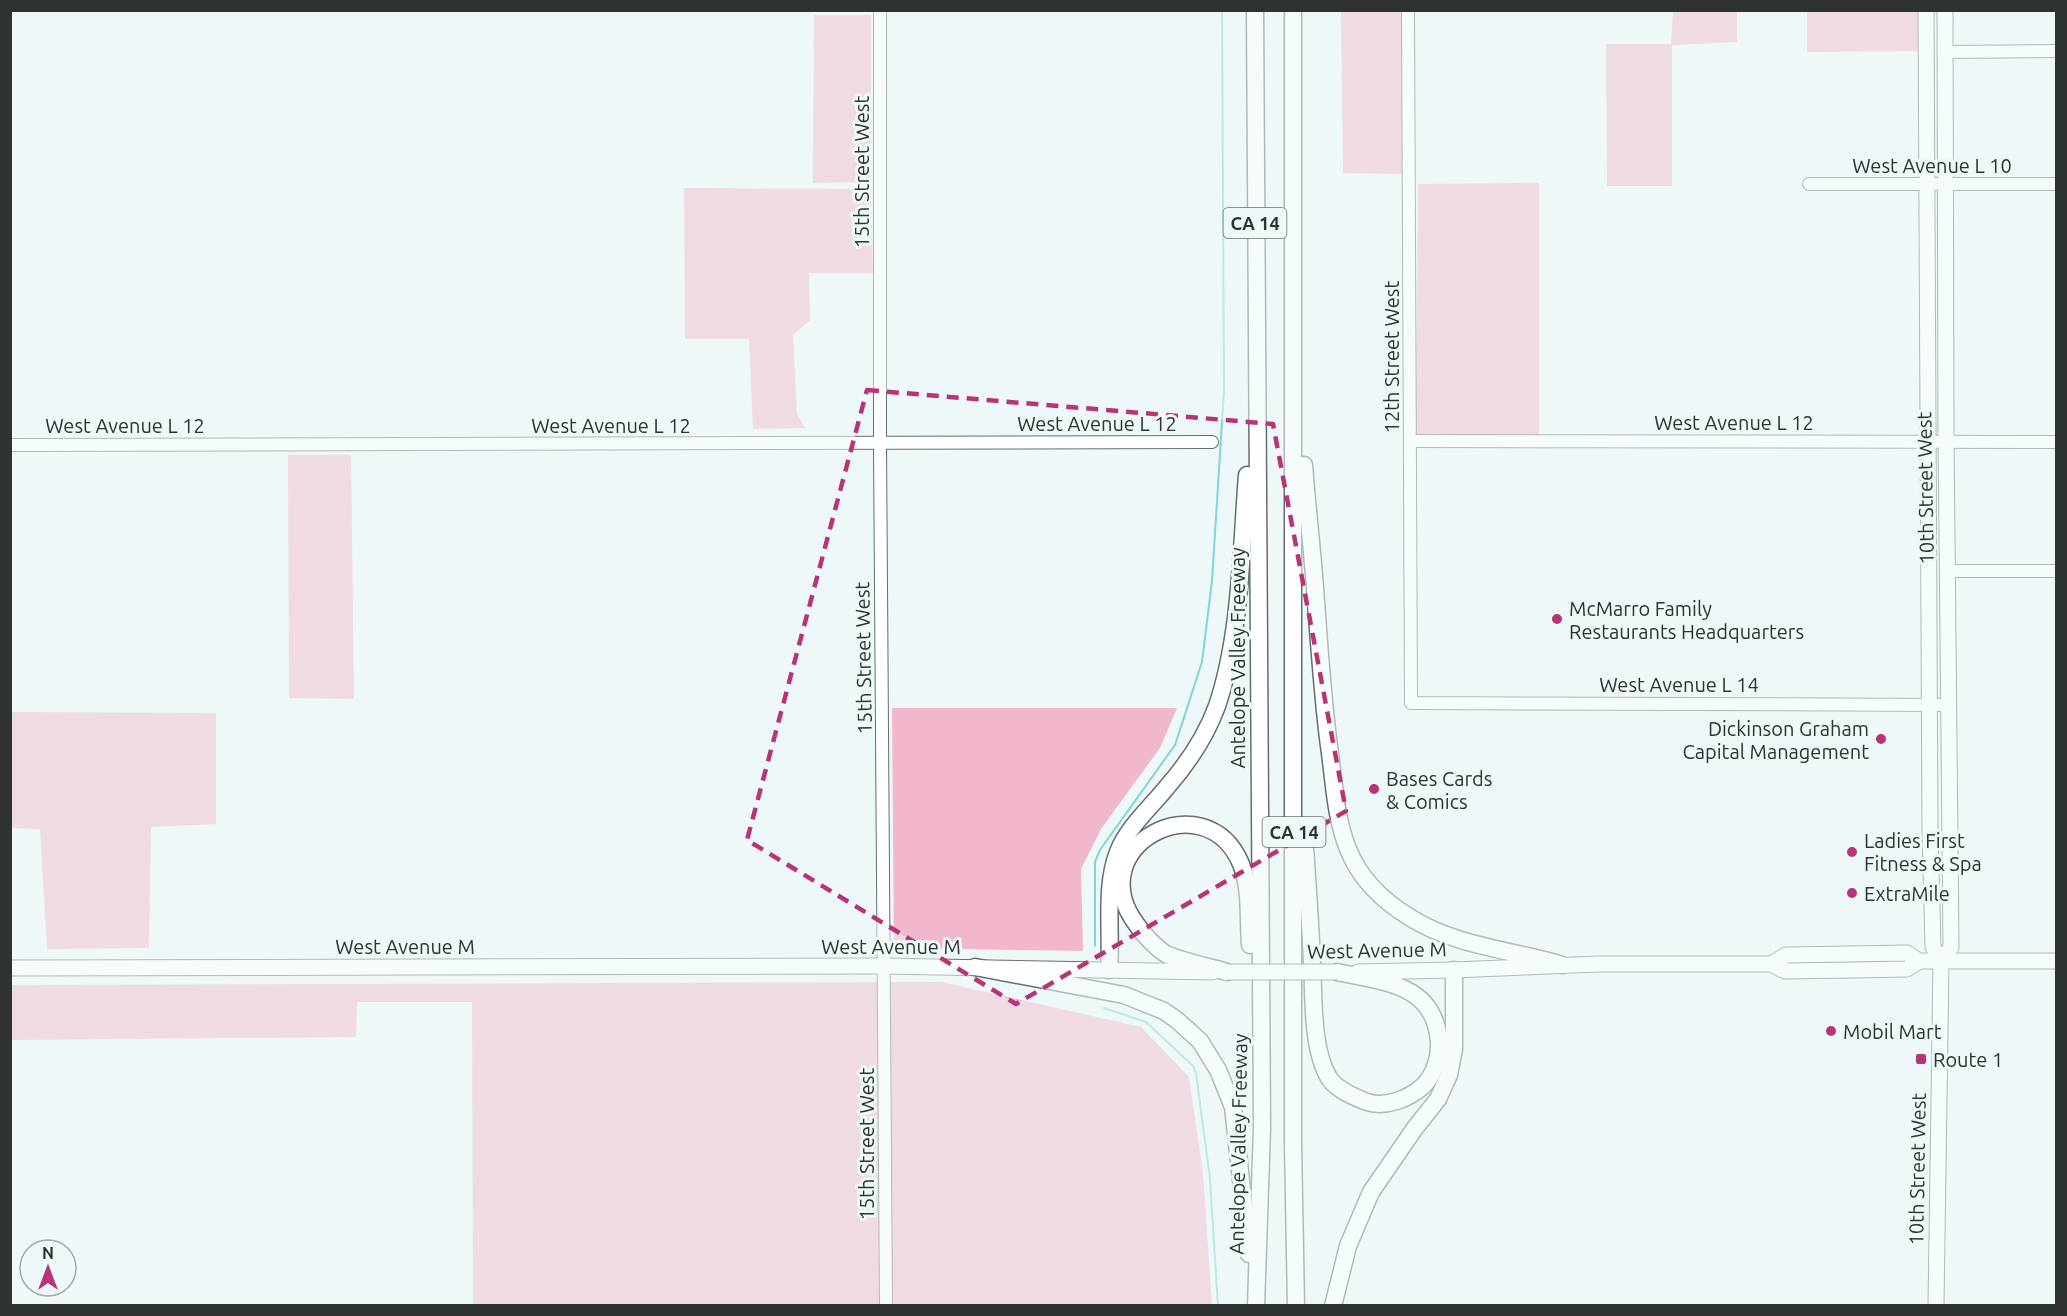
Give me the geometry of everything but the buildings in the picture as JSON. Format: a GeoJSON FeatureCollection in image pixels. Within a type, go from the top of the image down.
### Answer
{"type":"FeatureCollection","features":[{"type":"Feature","properties":{"kind":"highway","name":"Antelope Valley Freeway"},"geometry":{"type":"LineString","coordinates":[[1254,10],[1262,1128],[1255,1305]]}},
{"type":"Feature","properties":{"kind":"highway","name":"CA 14"},"geometry":{"type":"LineString","coordinates":[[1293,10],[1293,1144],[1296,1305]]}},
{"type":"Feature","properties":{"kind":"highway"},"geometry":{"type":"LineString","coordinates":[[1294,359],[1315,589],[1322,696],[1337,809],[1348,850],[1368,882],[1381,897],[1412,920],[1458,939],[1562,965]]}},
{"type":"Feature","properties":{"kind":"highway"},"geometry":{"type":"LineString","coordinates":[[1109,970],[1112,879],[1118,851],[1127,835],[1189,760],[1209,724],[1225,679],[1232,645],[1248,470],[1256,436]]}},
{"type":"Feature","properties":{"kind":"highway"},"geometry":{"type":"LineString","coordinates":[[1294,697],[1320,1054],[1330,1079],[1346,1094],[1370,1103],[1402,1100],[1424,1085],[1436,1064],[1440,1048],[1437,1026],[1430,1009],[1417,995],[1400,986],[1337,972]]}},
{"type":"Feature","properties":{"kind":"highway"},"geometry":{"type":"LineString","coordinates":[[1227,972],[1166,953],[1131,918],[1125,903],[1122,877],[1126,863],[1132,850],[1162,828],[1190,825],[1213,832],[1231,846],[1241,865],[1246,886],[1262,1128]]}},
{"type":"Feature","properties":{"kind":"highway"},"geometry":{"type":"LineString","coordinates":[[975,967],[1124,995],[1164,1011],[1200,1041],[1218,1070],[1233,1107],[1255,1305]]}},
{"type":"Feature","properties":{"kind":"highway"},"geometry":{"type":"LineString","coordinates":[[1333,1305],[1348,1246],[1371,1192],[1438,1099],[1449,1075],[1454,1049],[1454,970]]}},
{"type":"Feature","properties":{"kind":"main road","name":"10th Street West"},"geometry":{"type":"LineString","coordinates":[[1926,10],[1929,705],[1933,947],[1941,962],[1936,1305]]}},
{"type":"Feature","properties":{"kind":"main road"},"geometry":{"type":"LineString","coordinates":[[1934,10],[1935,42],[1937,48],[1944,52]]}},
{"type":"Feature","properties":{"kind":"main road","name":"10th Street West"},"geometry":{"type":"LineString","coordinates":[[1941,962],[1951,947],[1944,10]]}},
{"type":"Feature","properties":{"kind":"main road","name":"West Avenue M"},"geometry":{"type":"LineString","coordinates":[[10,968],[884,966],[1337,972],[1562,965],[1771,964],[1785,971],[1907,969],[1919,961],[2056,961]]}},
{"type":"Feature","properties":{"kind":"street","name":"15th Street West"},"geometry":{"type":"LineString","coordinates":[[880,10],[880,444],[886,1305]]}},
{"type":"Feature","properties":{"kind":"street","name":"12th Street West"},"geometry":{"type":"LineString","coordinates":[[1408,10],[1411,703]]}},
{"type":"Feature","properties":{"kind":"street"},"geometry":{"type":"LineString","coordinates":[[1944,52],[2056,51]]}},
{"type":"Feature","properties":{"kind":"street","name":"West Avenue L 10"},"geometry":{"type":"LineString","coordinates":[[1809,184],[2056,184]]}},
{"type":"Feature","properties":{"kind":"street","name":"West Avenue L 12"},"geometry":{"type":"LineString","coordinates":[[1411,441],[2056,442]]}},
{"type":"Feature","properties":{"kind":"street","name":"West Avenue L 12"},"geometry":{"type":"LineString","coordinates":[[10,445],[1212,442]]}},
{"type":"Feature","properties":{"kind":"street"},"geometry":{"type":"LineString","coordinates":[[1947,571],[2056,571]]}},
{"type":"Feature","properties":{"kind":"street","name":"West Avenue L 14"},"geometry":{"type":"LineString","coordinates":[[1411,703],[1948,705]]}},
{"type":"Feature","properties":{"kind":"highlighted area"},"geometry":{"type":"Polygon","coordinates":[[[867,390],[1273,424],[1346,811],[1016,1004],[747,840],[867,390]]]}},
{"type":"Feature","properties":{"kind":"shaded area"},"geometry":{"type":"Polygon","coordinates":[[[1341,11],[1401,11],[1404,174],[1343,173],[1341,11]]]}},
{"type":"Feature","properties":{"kind":"shaded area"},"geometry":{"type":"Polygon","coordinates":[[[1673,11],[1737,11],[1737,42],[1672,45],[1672,186],[1607,186],[1606,44],[1671,44],[1673,11]]]}},
{"type":"Feature","properties":{"kind":"shaded area"},"geometry":{"type":"Polygon","coordinates":[[[1807,11],[1918,11],[1918,51],[1807,52],[1807,11]]]}},
{"type":"Feature","properties":{"kind":"shaded area"},"geometry":{"type":"Polygon","coordinates":[[[814,15],[871,15],[871,182],[813,183],[814,15]]]}},
{"type":"Feature","properties":{"kind":"shaded area"},"geometry":{"type":"Polygon","coordinates":[[[1539,183],[1539,435],[1416,434],[1418,184],[1539,183]]]}},
{"type":"Feature","properties":{"kind":"shaded area"},"geometry":{"type":"Polygon","coordinates":[[[684,188],[871,189],[873,273],[809,273],[810,320],[793,335],[797,414],[805,428],[753,429],[749,339],[685,339],[684,188]]]}},
{"type":"Feature","properties":{"kind":"shaded area"},"geometry":{"type":"Polygon","coordinates":[[[288,455],[351,455],[354,699],[289,698],[288,455]]]}},
{"type":"Feature","properties":{"kind":"shaded area"},"geometry":{"type":"Polygon","coordinates":[[[892,708],[1177,708],[1160,748],[1101,829],[1081,869],[1083,951],[894,948],[892,708]]]}},
{"type":"Feature","properties":{"kind":"shaded area"},"geometry":{"type":"Polygon","coordinates":[[[11,712],[216,713],[216,824],[151,827],[149,948],[47,949],[40,829],[11,828],[11,712]]]}},
{"type":"Feature","properties":{"kind":"shaded area"},"geometry":{"type":"Polygon","coordinates":[[[942,982],[1141,1027],[1189,1077],[1203,1173],[1212,1305],[473,1305],[472,1002],[357,1002],[356,1037],[11,1040],[10,985],[942,982]]]}},
{"type":"Feature","properties":{"kind":"waterway"},"geometry":{"type":"LineString","coordinates":[[1095,946],[1095,862],[1100,850],[1175,745],[1202,662],[1212,581],[1224,390],[1222,10]]}},
{"type":"Feature","properties":{"kind":"waterway"},"geometry":{"type":"LineString","coordinates":[[1104,1008],[1146,1022],[1193,1066],[1196,1073],[1210,1179],[1218,1306]]}},
{"type":"Feature","properties":{"kind":"place","name":"McMarro Family Restaurants Headquarters"},"geometry":{"type":"Point","coordinates":[1557,619]}},
{"type":"Feature","properties":{"kind":"place","name":"Dickinson Graham Capital Management"},"geometry":{"type":"Point","coordinates":[1881,739]}},
{"type":"Feature","properties":{"kind":"place","name":"Bases Cards & Comics"},"geometry":{"type":"Point","coordinates":[1374,789]}},
{"type":"Feature","properties":{"kind":"place","name":"Ladies First Fitness & Spa"},"geometry":{"type":"Point","coordinates":[1852,852]}},
{"type":"Feature","properties":{"kind":"place","name":"ExtraMile"},"geometry":{"type":"Point","coordinates":[1852,893]}},
{"type":"Feature","properties":{"kind":"place","name":"Mobil Mart"},"geometry":{"type":"Point","coordinates":[1831,1031]}},
{"type":"Feature","properties":{"kind":"place","name":"Route 1"},"geometry":{"type":"Point","coordinates":[1921,1059]}}]}
